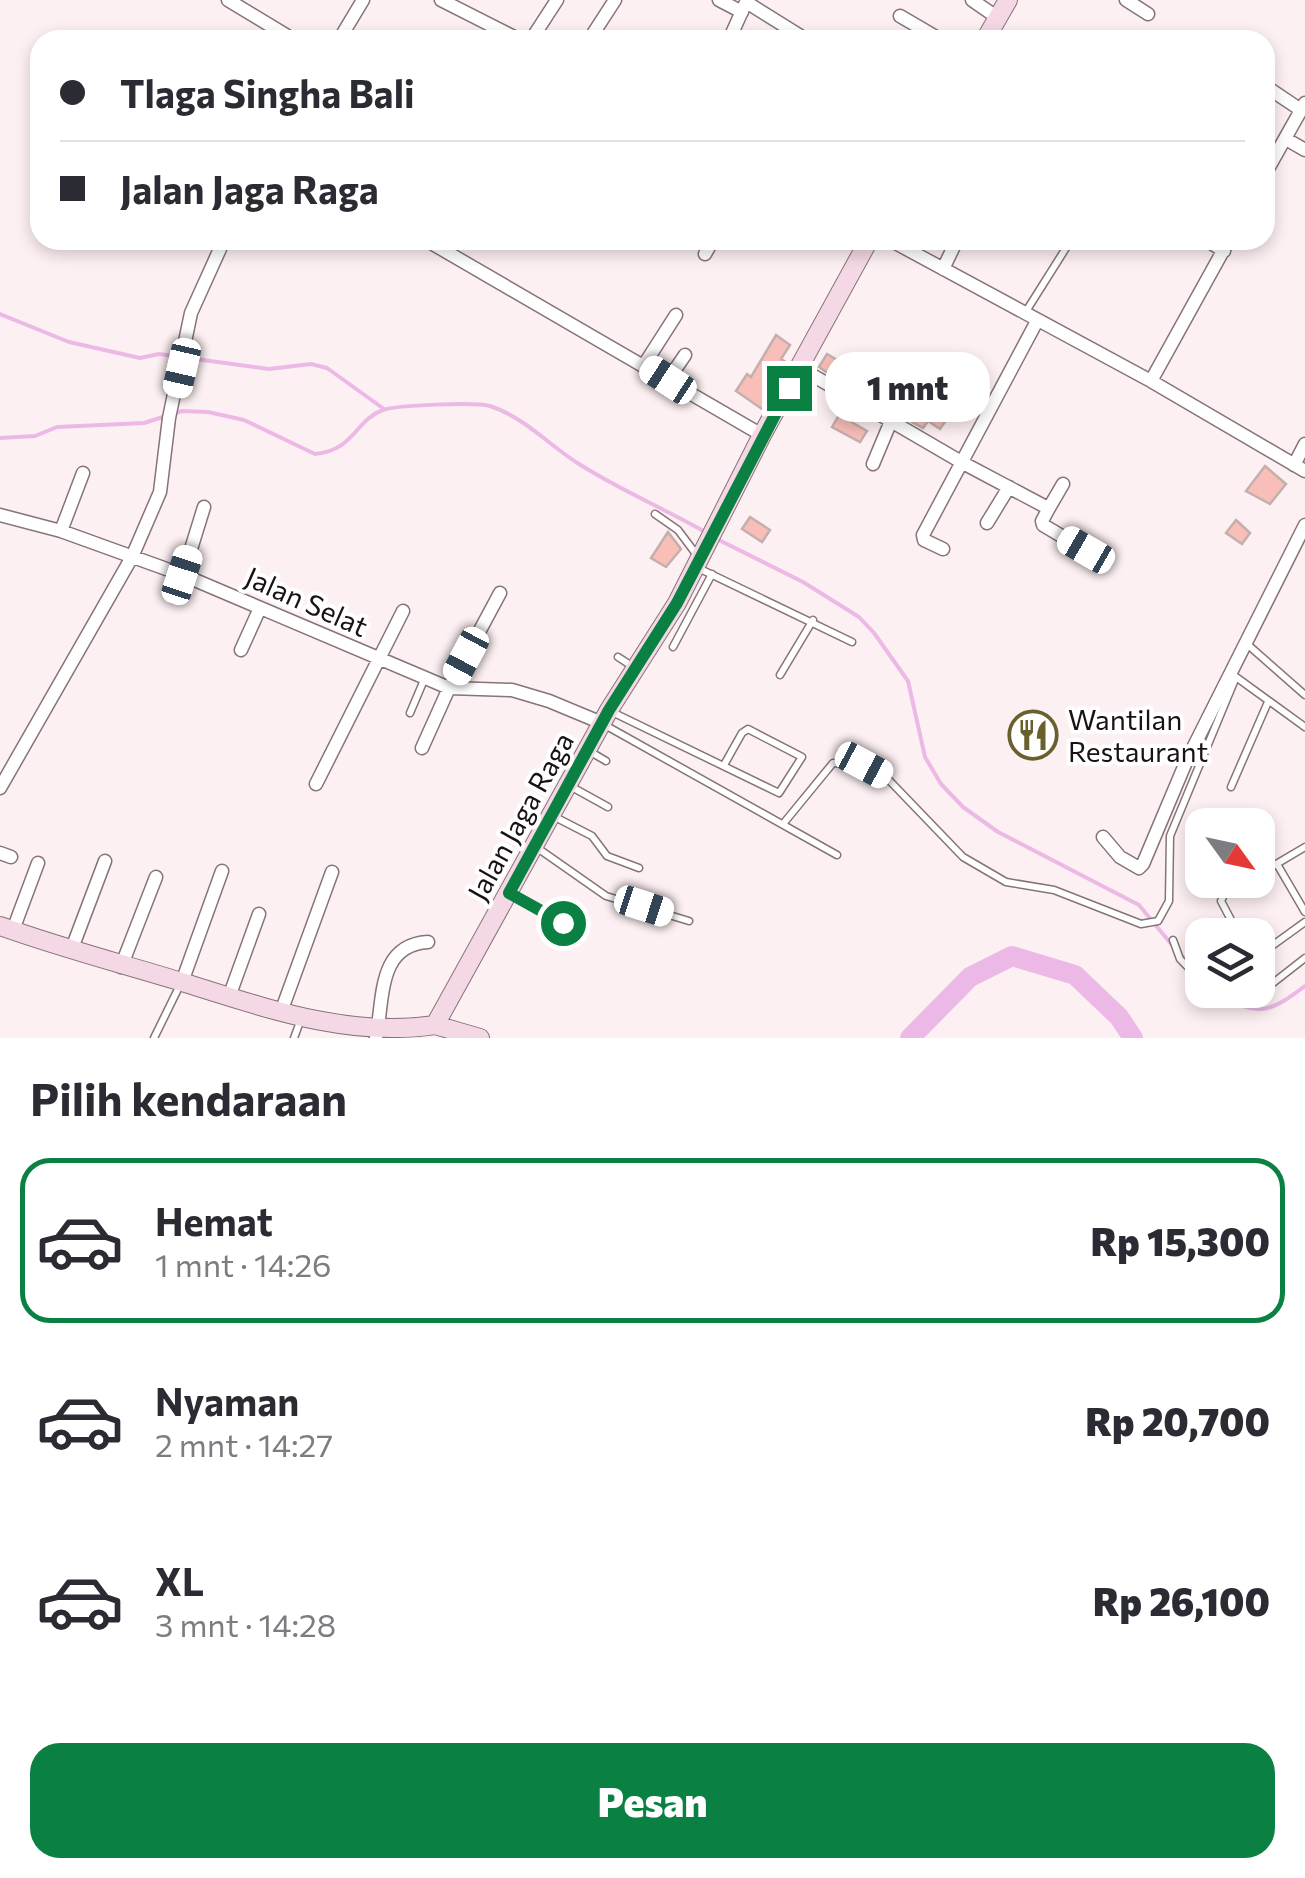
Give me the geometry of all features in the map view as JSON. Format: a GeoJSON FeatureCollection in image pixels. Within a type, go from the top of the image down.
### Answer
{"type":"FeatureCollection","features":[{"type":"Feature","properties":{"kind":"street"},"geometry":{"type":"LineString","coordinates":[[228,0],[278,30]]}},
{"type":"Feature","properties":{"kind":"street"},"geometry":{"type":"LineString","coordinates":[[345,30],[363,0]]}},
{"type":"Feature","properties":{"kind":"street"},"geometry":{"type":"LineString","coordinates":[[538,30],[557,0]]}},
{"type":"Feature","properties":{"kind":"street"},"geometry":{"type":"LineString","coordinates":[[595,30],[615,0]]}},
{"type":"Feature","properties":{"kind":"street"},"geometry":{"type":"LineString","coordinates":[[719,0],[745,4],[790,30]]}},
{"type":"Feature","properties":{"kind":"street"},"geometry":{"type":"LineString","coordinates":[[972,0],[998,18]]}},
{"type":"Feature","properties":{"kind":"street"},"geometry":{"type":"LineString","coordinates":[[991,30],[1008,0]]}},
{"type":"Feature","properties":{"kind":"street"},"geometry":{"type":"LineString","coordinates":[[1126,0],[1148,14]]}},
{"type":"Feature","properties":{"kind":"street"},"geometry":{"type":"LineString","coordinates":[[445,1],[501,30]]}},
{"type":"Feature","properties":{"kind":"street"},"geometry":{"type":"LineString","coordinates":[[733,30],[745,4]]}},
{"type":"Feature","properties":{"kind":"street"},"geometry":{"type":"LineString","coordinates":[[900,16],[924,30]]}},
{"type":"Feature","properties":{"kind":"street"},"geometry":{"type":"LineString","coordinates":[[1275,91],[1303,106],[1275,157]]}},
{"type":"Feature","properties":{"kind":"street"},"geometry":{"type":"LineString","coordinates":[[1286,139],[1305,150]]}},
{"type":"Feature","properties":{"kind":"street"},"geometry":{"type":"LineString","coordinates":[[0,788],[132,557],[162,486],[169,418],[191,313],[219,250]]}},
{"type":"Feature","properties":{"kind":"street"},"geometry":{"type":"LineString","coordinates":[[443,250],[762,435]]}},
{"type":"Feature","properties":{"kind":"street"},"geometry":{"type":"LineString","coordinates":[[704,254],[707,250]]}},
{"type":"Feature","properties":{"kind":"street","name":"Jalan Jaga Raga"},"geometry":{"type":"LineString","coordinates":[[435,1025],[605,717],[703,562],[716,525],[762,435],[865,250]]}},
{"type":"Feature","properties":{"kind":"street"},"geometry":{"type":"LineString","coordinates":[[908,250],[1151,381],[1299,468],[1305,444]]}},
{"type":"Feature","properties":{"kind":"street"},"geometry":{"type":"LineString","coordinates":[[942,269],[952,250]]}},
{"type":"Feature","properties":{"kind":"street"},"geometry":{"type":"LineString","coordinates":[[1151,381],[1224,250]]}},
{"type":"Feature","properties":{"kind":"street"},"geometry":{"type":"LineString","coordinates":[[644,365],[676,315]]}},
{"type":"Feature","properties":{"kind":"street"},"geometry":{"type":"LineString","coordinates":[[942,549],[922,538],[963,463],[1031,318]]}},
{"type":"Feature","properties":{"kind":"street"},"geometry":{"type":"LineString","coordinates":[[668,380],[685,356]]}},
{"type":"Feature","properties":{"kind":"street"},"geometry":{"type":"LineString","coordinates":[[800,368],[963,463],[1050,508]]}},
{"type":"Feature","properties":{"kind":"street"},"geometry":{"type":"LineString","coordinates":[[874,464],[891,421]]}},
{"type":"Feature","properties":{"kind":"street"},"geometry":{"type":"LineString","coordinates":[[60,532],[83,474]]}},
{"type":"Feature","properties":{"kind":"street"},"geometry":{"type":"LineString","coordinates":[[1064,484],[1042,520],[1043,525],[1086,550]]}},
{"type":"Feature","properties":{"kind":"street"},"geometry":{"type":"LineString","coordinates":[[987,523],[1008,488]]}},
{"type":"Feature","properties":{"kind":"street"},"geometry":{"type":"LineString","coordinates":[[182,575],[204,506]]}},
{"type":"Feature","properties":{"kind":"street","name":"Jalan Selat"},"geometry":{"type":"LineString","coordinates":[[0,515],[182,575],[449,688],[512,690],[605,717]]}},
{"type":"Feature","properties":{"kind":"street"},"geometry":{"type":"LineString","coordinates":[[1103,837],[1130,865],[1139,868],[1143,864],[1186,762],[1235,675],[1246,643],[1305,525]]}},
{"type":"Feature","properties":{"kind":"street"},"geometry":{"type":"LineString","coordinates":[[422,748],[500,593]]}},
{"type":"Feature","properties":{"kind":"street"},"geometry":{"type":"LineString","coordinates":[[241,650],[260,608]]}},
{"type":"Feature","properties":{"kind":"street"},"geometry":{"type":"LineString","coordinates":[[316,784],[403,611]]}},
{"type":"Feature","properties":{"kind":"street"},"geometry":{"type":"LineString","coordinates":[[71,951],[105,861]]}},
{"type":"Feature","properties":{"kind":"street"},"geometry":{"type":"LineString","coordinates":[[38,864],[6,928],[121,967],[302,1018],[368,1033],[400,1033],[435,1025],[480,1038]]}},
{"type":"Feature","properties":{"kind":"street"},"geometry":{"type":"LineString","coordinates":[[182,982],[222,871]]}},
{"type":"Feature","properties":{"kind":"street"},"geometry":{"type":"LineString","coordinates":[[281,1012],[332,872]]}},
{"type":"Feature","properties":{"kind":"street"},"geometry":{"type":"LineString","coordinates":[[121,967],[156,877]]}},
{"type":"Feature","properties":{"kind":"street"},"geometry":{"type":"LineString","coordinates":[[229,997],[259,914]]}},
{"type":"Feature","properties":{"kind":"street"},"geometry":{"type":"LineString","coordinates":[[368,1033],[396,955],[412,943],[428,942]]}},
{"type":"Feature","properties":{"kind":"lane"},"geometry":{"type":"LineString","coordinates":[[1031,318],[1066,250]]}},
{"type":"Feature","properties":{"kind":"lane"},"geometry":{"type":"LineString","coordinates":[[655,514],[678,530],[703,562],[852,642]]}},
{"type":"Feature","properties":{"kind":"lane"},"geometry":{"type":"LineString","coordinates":[[672,647],[703,562]]}},
{"type":"Feature","properties":{"kind":"lane"},"geometry":{"type":"LineString","coordinates":[[780,675],[813,620]]}},
{"type":"Feature","properties":{"kind":"lane"},"geometry":{"type":"LineString","coordinates":[[1246,643],[1305,696]]}},
{"type":"Feature","properties":{"kind":"lane"},"geometry":{"type":"LineString","coordinates":[[618,657],[636,668]]}},
{"type":"Feature","properties":{"kind":"lane"},"geometry":{"type":"LineString","coordinates":[[783,824],[833,763],[864,765],[885,776],[963,857],[1006,882],[1054,890],[1141,924],[1158,922],[1170,901],[1170,836],[1235,675],[1305,727]]}},
{"type":"Feature","properties":{"kind":"lane"},"geometry":{"type":"LineString","coordinates":[[410,713],[425,678]]}},
{"type":"Feature","properties":{"kind":"lane"},"geometry":{"type":"LineString","coordinates":[[1231,787],[1268,702]]}},
{"type":"Feature","properties":{"kind":"lane"},"geometry":{"type":"LineString","coordinates":[[605,717],[724,766],[778,793],[802,757],[748,728],[724,766]]}},
{"type":"Feature","properties":{"kind":"lane"},"geometry":{"type":"LineString","coordinates":[[605,717],[838,854]]}},
{"type":"Feature","properties":{"kind":"lane"},"geometry":{"type":"LineString","coordinates":[[588,750],[606,761]]}},
{"type":"Feature","properties":{"kind":"lane"},"geometry":{"type":"LineString","coordinates":[[568,786],[608,806]]}},
{"type":"Feature","properties":{"kind":"lane"},"geometry":{"type":"LineString","coordinates":[[553,816],[592,836],[607,856],[639,868]]}},
{"type":"Feature","properties":{"kind":"lane"},"geometry":{"type":"LineString","coordinates":[[536,847],[606,896],[689,921]]}},
{"type":"Feature","properties":{"kind":"lane"},"geometry":{"type":"LineString","coordinates":[[1305,848],[1277,864],[1305,912]]}},
{"type":"Feature","properties":{"kind":"lane"},"geometry":{"type":"LineString","coordinates":[[509,893],[563,923]]}},
{"type":"Feature","properties":{"kind":"lane"},"geometry":{"type":"LineString","coordinates":[[1275,944],[1305,922]]}},
{"type":"Feature","properties":{"kind":"lane"},"geometry":{"type":"LineString","coordinates":[[1173,940],[1185,964]]}},
{"type":"Feature","properties":{"kind":"lane"},"geometry":{"type":"LineString","coordinates":[[1275,981],[1305,958]]}},
{"type":"Feature","properties":{"kind":"lane"},"geometry":{"type":"LineString","coordinates":[[154,1038],[182,982]]}},
{"type":"Feature","properties":{"kind":"lane"},"geometry":{"type":"LineString","coordinates":[[294,1038],[302,1018]]}},
{"type":"Feature","properties":{"kind":"building"},"geometry":{"type":"Polygon","coordinates":[[[776,335],[790,345],[781,359],[786,362],[784,369],[765,394],[769,396],[762,409],[736,391],[747,374],[751,377],[776,335]]]}},
{"type":"Feature","properties":{"kind":"building"},"geometry":{"type":"Polygon","coordinates":[[[827,354],[837,360],[829,374],[819,367],[827,354]]]}},
{"type":"Feature","properties":{"kind":"building"},"geometry":{"type":"Polygon","coordinates":[[[910,372],[920,378],[912,392],[901,385],[910,372]]]}},
{"type":"Feature","properties":{"kind":"building"},"geometry":{"type":"Polygon","coordinates":[[[922,405],[938,415],[943,408],[951,413],[940,429],[928,421],[923,428],[912,422],[922,405]]]}},
{"type":"Feature","properties":{"kind":"building"},"geometry":{"type":"Polygon","coordinates":[[[839,415],[867,431],[860,442],[832,427],[839,415]]]}},
{"type":"Feature","properties":{"kind":"building"},"geometry":{"type":"Polygon","coordinates":[[[1265,466],[1286,484],[1270,504],[1246,491],[1265,466]]]}},
{"type":"Feature","properties":{"kind":"building"},"geometry":{"type":"Polygon","coordinates":[[[750,517],[770,530],[762,542],[742,529],[750,517]]]}},
{"type":"Feature","properties":{"kind":"building"},"geometry":{"type":"Polygon","coordinates":[[[1236,520],[1250,533],[1242,544],[1226,533],[1236,520]]]}},
{"type":"Feature","properties":{"kind":"building"},"geometry":{"type":"Polygon","coordinates":[[[668,532],[681,549],[666,567],[651,558],[668,532]]]}},
{"type":"Feature","properties":{"kind":"waterway"},"geometry":{"type":"LineString","coordinates":[[0,314],[69,342],[140,358],[159,354],[269,369],[311,364],[327,368],[384,409]]}},
{"type":"Feature","properties":{"kind":"waterway"},"geometry":{"type":"LineString","coordinates":[[0,438],[35,436],[57,427],[144,423],[182,411],[208,412],[244,420],[315,454],[339,447],[383,410],[419,405],[490,406],[514,417],[595,473],[707,533]]}},
{"type":"Feature","properties":{"kind":"waterway"},"geometry":{"type":"LineString","coordinates":[[715,538],[803,582],[859,617],[908,681],[925,757],[941,784],[963,807],[998,832],[1139,905],[1172,945]]}},
{"type":"Feature","properties":{"kind":"waterway"},"geometry":{"type":"LineString","coordinates":[[910,1038],[970,977],[1012,956],[1075,975],[1119,1017],[1133,1038]]}},
{"type":"Feature","properties":{"kind":"waterway"},"geometry":{"type":"LineString","coordinates":[[1182,956],[1185,959]]}},
{"type":"Feature","properties":{"kind":"waterway"},"geometry":{"type":"LineString","coordinates":[[1275,1005],[1305,986]]}},
{"type":"Feature","properties":{"kind":"waterway"},"geometry":{"type":"LineString","coordinates":[[1248,1008],[1266,1008]]}},
{"type":"Feature","properties":{"kind":"place","name":"Wantilan Restaurant"},"geometry":{"type":"Point","coordinates":[1033,735]}},
{"type":"Feature","properties":{"kind":"route"},"geometry":{"type":"LineString","coordinates":[[563,923],[509,893],[609,710],[677,603],[789,388]]}}]}
